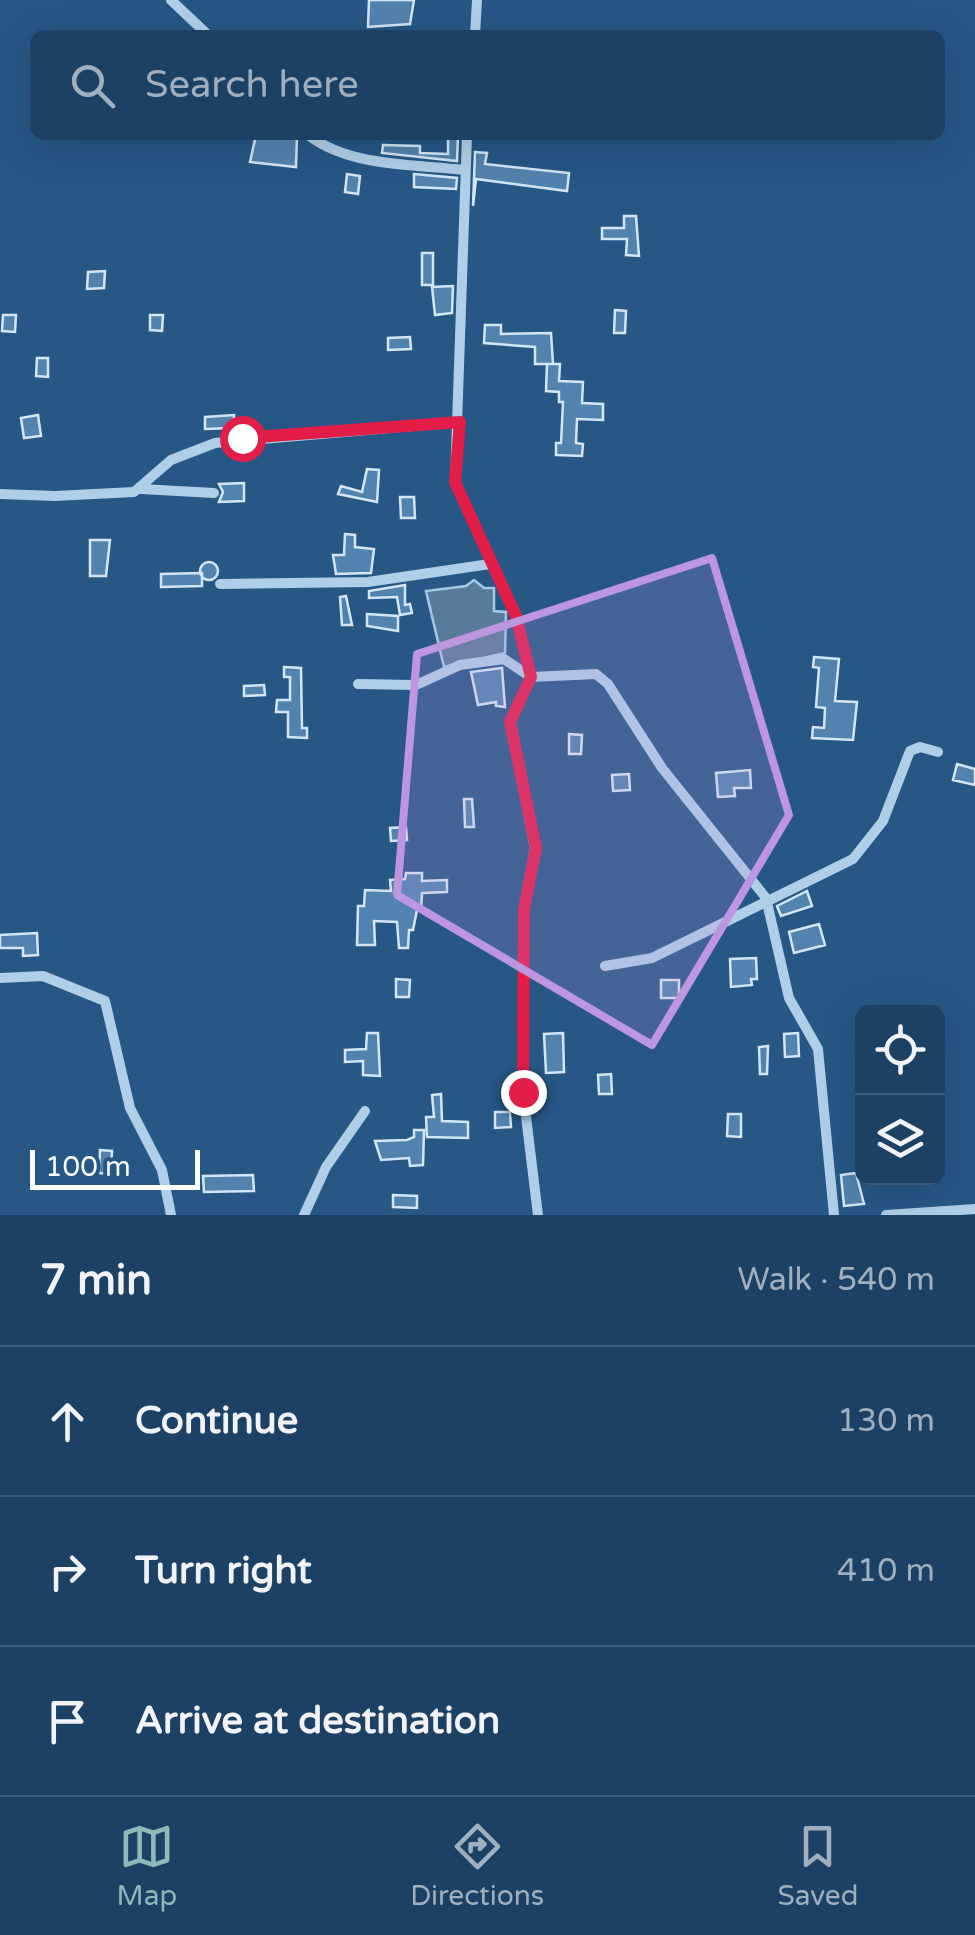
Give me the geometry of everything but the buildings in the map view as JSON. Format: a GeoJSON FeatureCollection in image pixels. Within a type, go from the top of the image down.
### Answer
{"type":"FeatureCollection","features":[{"type":"Feature","properties":{"kind":"street"},"geometry":{"type":"LineString","coordinates":[[171,0],[203,30]]}},
{"type":"Feature","properties":{"kind":"street"},"geometry":{"type":"LineString","coordinates":[[475,30],[477,0]]}},
{"type":"Feature","properties":{"kind":"street"},"geometry":{"type":"LineString","coordinates":[[315,140],[329,151],[354,158],[464,170]]}},
{"type":"Feature","properties":{"kind":"street"},"geometry":{"type":"LineString","coordinates":[[467,140],[455,482],[516,616],[531,677],[510,722],[536,848],[524,909],[523,1092],[538,1215]]}},
{"type":"Feature","properties":{"kind":"street"},"geometry":{"type":"LineString","coordinates":[[141,489],[171,460],[215,443],[460,422]]}},
{"type":"Feature","properties":{"kind":"street"},"geometry":{"type":"LineString","coordinates":[[0,494],[55,496],[141,489],[214,493]]}},
{"type":"Feature","properties":{"kind":"street"},"geometry":{"type":"LineString","coordinates":[[220,584],[368,582],[490,564]]}},
{"type":"Feature","properties":{"kind":"street"},"geometry":{"type":"LineString","coordinates":[[358,684],[416,685],[460,665],[504,659],[531,677],[596,674],[608,684],[662,768],[766,898],[789,998],[818,1049],[834,1215]]}},
{"type":"Feature","properties":{"kind":"street"},"geometry":{"type":"LineString","coordinates":[[605,966],[652,958],[766,898],[852,859],[882,820],[910,750],[920,747],[938,752]]}},
{"type":"Feature","properties":{"kind":"street"},"geometry":{"type":"LineString","coordinates":[[0,978],[43,976],[105,1000],[130,1108],[162,1170],[172,1215]]}},
{"type":"Feature","properties":{"kind":"street"},"geometry":{"type":"LineString","coordinates":[[310,1213],[326,1167],[365,1112]]}},
{"type":"Feature","properties":{"kind":"street"},"geometry":{"type":"LineString","coordinates":[[886,1215],[975,1209]]}},
{"type":"Feature","properties":{"kind":"highlighted area"},"geometry":{"type":"Polygon","coordinates":[[[712,558],[789,815],[652,1045],[397,895],[417,654],[712,558]]]}},
{"type":"Feature","properties":{"kind":"water"},"geometry":{"type":"Polygon","coordinates":[[[474,580],[484,588],[494,588],[494,611],[506,612],[505,653],[444,667],[426,591],[466,586],[474,580]]]}},
{"type":"Feature","properties":{"kind":"route"},"geometry":{"type":"LineString","coordinates":[[242,438],[460,422],[455,482],[516,616],[531,677],[510,722],[536,848],[524,909],[523,1092]]}}]}
